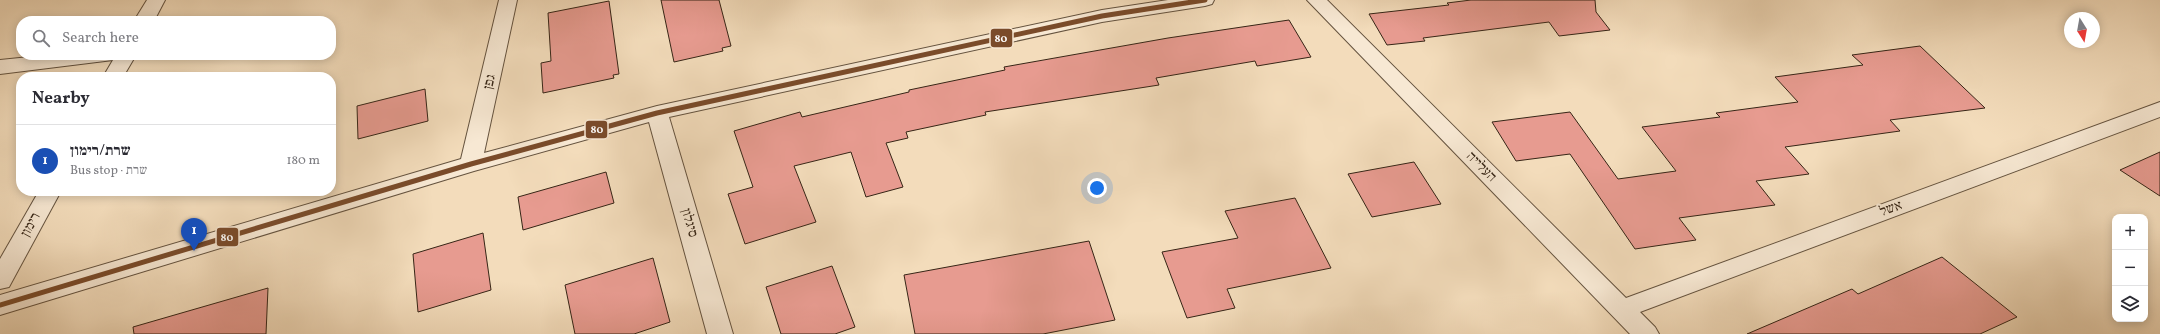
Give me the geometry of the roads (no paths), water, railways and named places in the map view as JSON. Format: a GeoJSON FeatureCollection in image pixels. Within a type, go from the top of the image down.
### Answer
{"type":"FeatureCollection","features":[{"type":"Feature","properties":{"kind":"street"},"geometry":{"type":"LineString","coordinates":[[147,16],[156,0]]}},
{"type":"Feature","properties":{"kind":"street","name":"גפן"},"geometry":{"type":"LineString","coordinates":[[471,164],[508,0]]}},
{"type":"Feature","properties":{"kind":"street"},"geometry":{"type":"LineString","coordinates":[[0,305],[471,164],[657,113],[1102,16],[1205,0]]}},
{"type":"Feature","properties":{"kind":"street","name":"העלייה"},"geometry":{"type":"LineString","coordinates":[[1316,0],[1646,334]]}},
{"type":"Feature","properties":{"kind":"street"},"geometry":{"type":"LineString","coordinates":[[0,67],[62,60]]}},
{"type":"Feature","properties":{"kind":"street"},"geometry":{"type":"LineString","coordinates":[[116,72],[123,60]]}},
{"type":"Feature","properties":{"kind":"street","name":"אשל"},"geometry":{"type":"LineString","coordinates":[[1622,309],[2160,109]]}},
{"type":"Feature","properties":{"kind":"street","name":"סיגלון"},"geometry":{"type":"LineString","coordinates":[[657,113],[720,334]]}},
{"type":"Feature","properties":{"kind":"street","name":"רימון"},"geometry":{"type":"LineString","coordinates":[[0,280],[47,196]]}},
{"type":"Feature","properties":{"kind":"place","name":"שרת/רימון"},"geometry":{"type":"Point","coordinates":[194,251]}}]}
